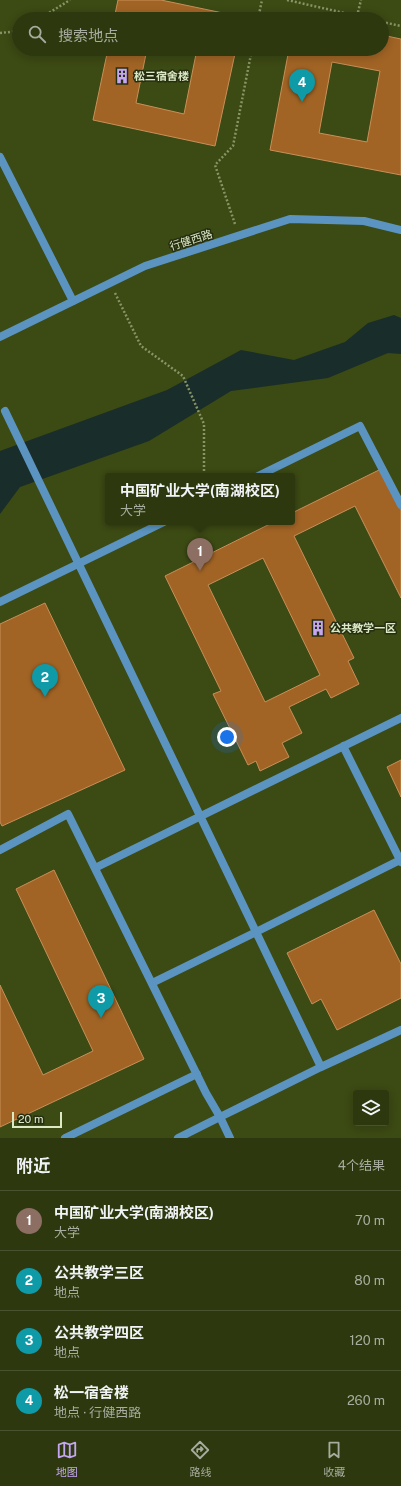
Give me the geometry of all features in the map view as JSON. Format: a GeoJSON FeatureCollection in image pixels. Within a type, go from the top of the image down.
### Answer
{"type":"FeatureCollection","features":[{"type":"Feature","properties":{"kind":"street"},"geometry":{"type":"LineString","coordinates":[[0,157],[73,301]]}},
{"type":"Feature","properties":{"kind":"street","name":"行健西路"},"geometry":{"type":"LineString","coordinates":[[0,337],[145,266],[290,219],[364,221],[401,230]]}},
{"type":"Feature","properties":{"kind":"street"},"geometry":{"type":"LineString","coordinates":[[5,411],[321,1067]]}},
{"type":"Feature","properties":{"kind":"street"},"geometry":{"type":"LineString","coordinates":[[264,473],[360,426],[401,505]]}},
{"type":"Feature","properties":{"kind":"street"},"geometry":{"type":"LineString","coordinates":[[0,602],[158,525]]}},
{"type":"Feature","properties":{"kind":"street"},"geometry":{"type":"LineString","coordinates":[[95,868],[401,718]]}},
{"type":"Feature","properties":{"kind":"street"},"geometry":{"type":"LineString","coordinates":[[152,982],[400,861],[343,746]]}},
{"type":"Feature","properties":{"kind":"street"},"geometry":{"type":"LineString","coordinates":[[0,850],[68,814],[196,1074],[230,1138]]}},
{"type":"Feature","properties":{"kind":"street"},"geometry":{"type":"LineString","coordinates":[[178,1138],[321,1067],[401,1030]]}},
{"type":"Feature","properties":{"kind":"street"},"geometry":{"type":"LineString","coordinates":[[65,1138],[196,1074]]}},
{"type":"Feature","properties":{"kind":"path"},"geometry":{"type":"LineString","coordinates":[[50,12],[70,0]]}},
{"type":"Feature","properties":{"kind":"path"},"geometry":{"type":"LineString","coordinates":[[259,12],[262,0]]}},
{"type":"Feature","properties":{"kind":"path"},"geometry":{"type":"LineString","coordinates":[[287,0],[340,12]]}},
{"type":"Feature","properties":{"kind":"path"},"geometry":{"type":"LineString","coordinates":[[358,12],[360,0]]}},
{"type":"Feature","properties":{"kind":"path"},"geometry":{"type":"LineString","coordinates":[[389,23],[401,26]]}},
{"type":"Feature","properties":{"kind":"path"},"geometry":{"type":"LineString","coordinates":[[0,33],[12,32]]}},
{"type":"Feature","properties":{"kind":"path"},"geometry":{"type":"LineString","coordinates":[[239,236],[215,166],[233,146],[251,56]]}},
{"type":"Feature","properties":{"kind":"path"},"geometry":{"type":"LineString","coordinates":[[110,283],[141,346],[183,376],[204,424],[204,473]]}},
{"type":"Feature","properties":{"kind":"water"},"geometry":{"type":"Polygon","coordinates":[[[394,315],[401,318],[401,354],[388,353],[328,378],[231,391],[149,441],[20,487],[0,514],[0,451],[167,390],[241,350],[294,360],[345,342],[368,323],[394,315]]]}},
{"type":"Feature","properties":{"kind":"building"},"geometry":{"type":"Polygon","coordinates":[[[118,0],[161,0],[218,12],[115,12],[118,0]]]}},
{"type":"Feature","properties":{"kind":"building"},"geometry":{"type":"Polygon","coordinates":[[[389,36],[401,39],[401,175],[270,150],[288,56],[389,56],[389,36]],[[332,62],[319,133],[367,142],[380,71],[332,62]]]}},
{"type":"Feature","properties":{"kind":"building","name":"松三宿舍楼"},"geometry":{"type":"Polygon","coordinates":[[[107,56],[146,56],[136,103],[184,114],[196,56],[234,56],[215,146],[93,120],[107,56]]]}},
{"type":"Feature","properties":{"kind":"building","name":"公共教学一区"},"geometry":{"type":"Polygon","coordinates":[[[381,469],[401,509],[401,598],[355,506],[294,536],[354,658],[348,661],[359,684],[331,698],[326,689],[289,707],[302,733],[282,743],[289,757],[260,771],[256,761],[248,765],[213,694],[221,691],[165,576],[268,525],[295,525],[295,512],[381,469]],[[263,558],[208,585],[265,702],[320,675],[263,558]]]}},
{"type":"Feature","properties":{"kind":"building"},"geometry":{"type":"Polygon","coordinates":[[[45,603],[125,770],[2,826],[0,822],[0,624],[45,603]]]}},
{"type":"Feature","properties":{"kind":"building"},"geometry":{"type":"Polygon","coordinates":[[[401,760],[401,797],[387,767],[401,760]]]}},
{"type":"Feature","properties":{"kind":"building"},"geometry":{"type":"Polygon","coordinates":[[[54,870],[144,1059],[0,1127],[0,985],[43,1075],[93,1051],[16,889],[54,870]]]}},
{"type":"Feature","properties":{"kind":"building"},"geometry":{"type":"Polygon","coordinates":[[[374,910],[401,964],[401,998],[337,1030],[321,999],[312,1004],[287,953],[374,910]]]}},
{"type":"Feature","properties":{"kind":"place","name":"松三宿舍楼"},"geometry":{"type":"Point","coordinates":[122,76]}},
{"type":"Feature","properties":{"kind":"place","name":"松一宿舍楼"},"geometry":{"type":"Point","coordinates":[302,102]}},
{"type":"Feature","properties":{"kind":"place","name":"中国矿业大学(南湖校区)"},"geometry":{"type":"Point","coordinates":[200,571]}},
{"type":"Feature","properties":{"kind":"place","name":"公共教学一区"},"geometry":{"type":"Point","coordinates":[318,628]}},
{"type":"Feature","properties":{"kind":"place","name":"公共教学三区"},"geometry":{"type":"Point","coordinates":[45,697]}},
{"type":"Feature","properties":{"kind":"place","name":"公共教学四区"},"geometry":{"type":"Point","coordinates":[101,1018]}}]}
